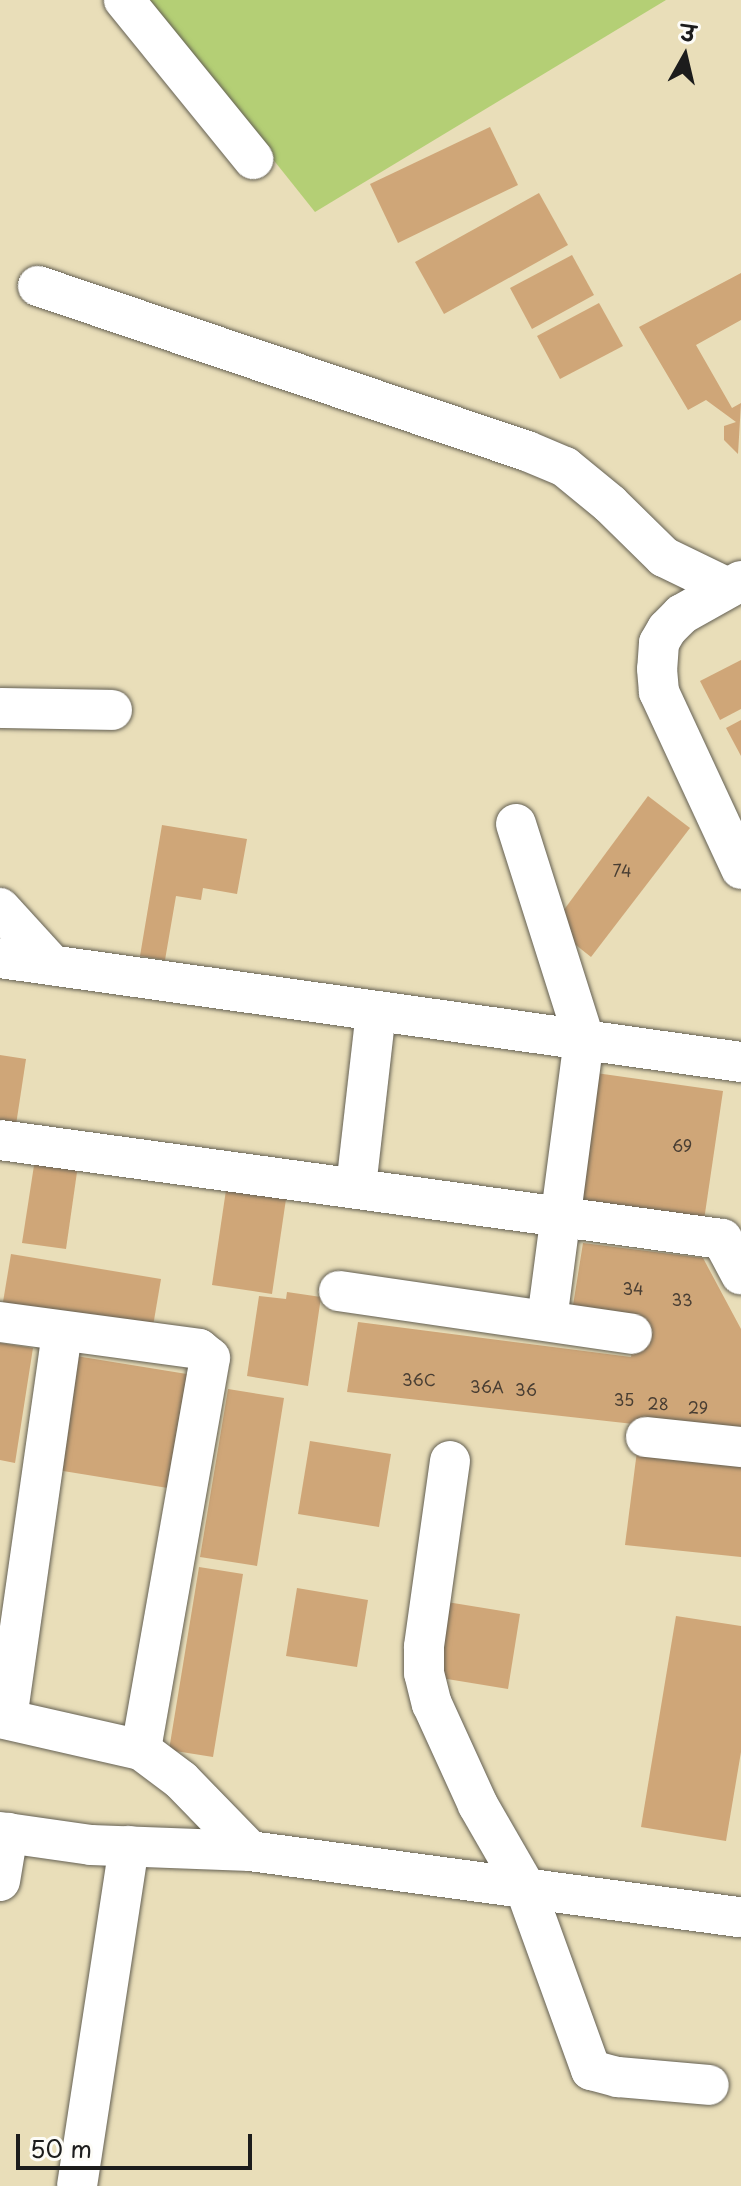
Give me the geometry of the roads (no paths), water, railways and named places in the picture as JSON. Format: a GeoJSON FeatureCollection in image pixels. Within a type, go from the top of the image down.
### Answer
{"type":"FeatureCollection","features":[{"type":"Feature","properties":{"kind":"street"},"geometry":{"type":"LineString","coordinates":[[124,0],[253,159]]}},
{"type":"Feature","properties":{"kind":"street"},"geometry":{"type":"LineString","coordinates":[[38,286],[527,451],[565,467],[664,557],[734,584]]}},
{"type":"Feature","properties":{"kind":"street"},"geometry":{"type":"LineString","coordinates":[[734,584],[682,614],[667,629],[659,643],[657,669],[659,692],[741,869]]}},
{"type":"Feature","properties":{"kind":"street"},"geometry":{"type":"LineString","coordinates":[[0,708],[112,710]]}},
{"type":"Feature","properties":{"kind":"street"},"geometry":{"type":"LineString","coordinates":[[516,824],[584,1039],[547,1321]]}},
{"type":"Feature","properties":{"kind":"street"},"geometry":{"type":"LineString","coordinates":[[0,908],[52,965]]}},
{"type":"Feature","properties":{"kind":"street"},"geometry":{"type":"LineString","coordinates":[[0,958],[741,1062]]}},
{"type":"Feature","properties":{"kind":"street"},"geometry":{"type":"LineString","coordinates":[[356,1187],[376,1011]]}},
{"type":"Feature","properties":{"kind":"street"},"geometry":{"type":"LineString","coordinates":[[0,1140],[722,1239],[741,1274]]}},
{"type":"Feature","properties":{"kind":"street"},"geometry":{"type":"LineString","coordinates":[[339,1291],[632,1334]]}},
{"type":"Feature","properties":{"kind":"street"},"geometry":{"type":"LineString","coordinates":[[0,1322],[199,1349],[210,1358],[141,1750]]}},
{"type":"Feature","properties":{"kind":"street"},"geometry":{"type":"LineString","coordinates":[[62,1332],[3,1719],[141,1750],[181,1780],[250,1851]]}},
{"type":"Feature","properties":{"kind":"street"},"geometry":{"type":"LineString","coordinates":[[646,1437],[741,1447]]}},
{"type":"Feature","properties":{"kind":"street"},"geometry":{"type":"LineString","coordinates":[[450,1461],[424,1647],[424,1673],[432,1704],[478,1805],[524,1885],[591,2070],[618,2077],[709,2085]]}},
{"type":"Feature","properties":{"kind":"street"},"geometry":{"type":"LineString","coordinates":[[0,1881],[4,1833],[129,1846],[250,1851],[524,1885],[741,1917]]}},
{"type":"Feature","properties":{"kind":"street"},"geometry":{"type":"LineString","coordinates":[[77,2186],[129,1846]]}}]}
